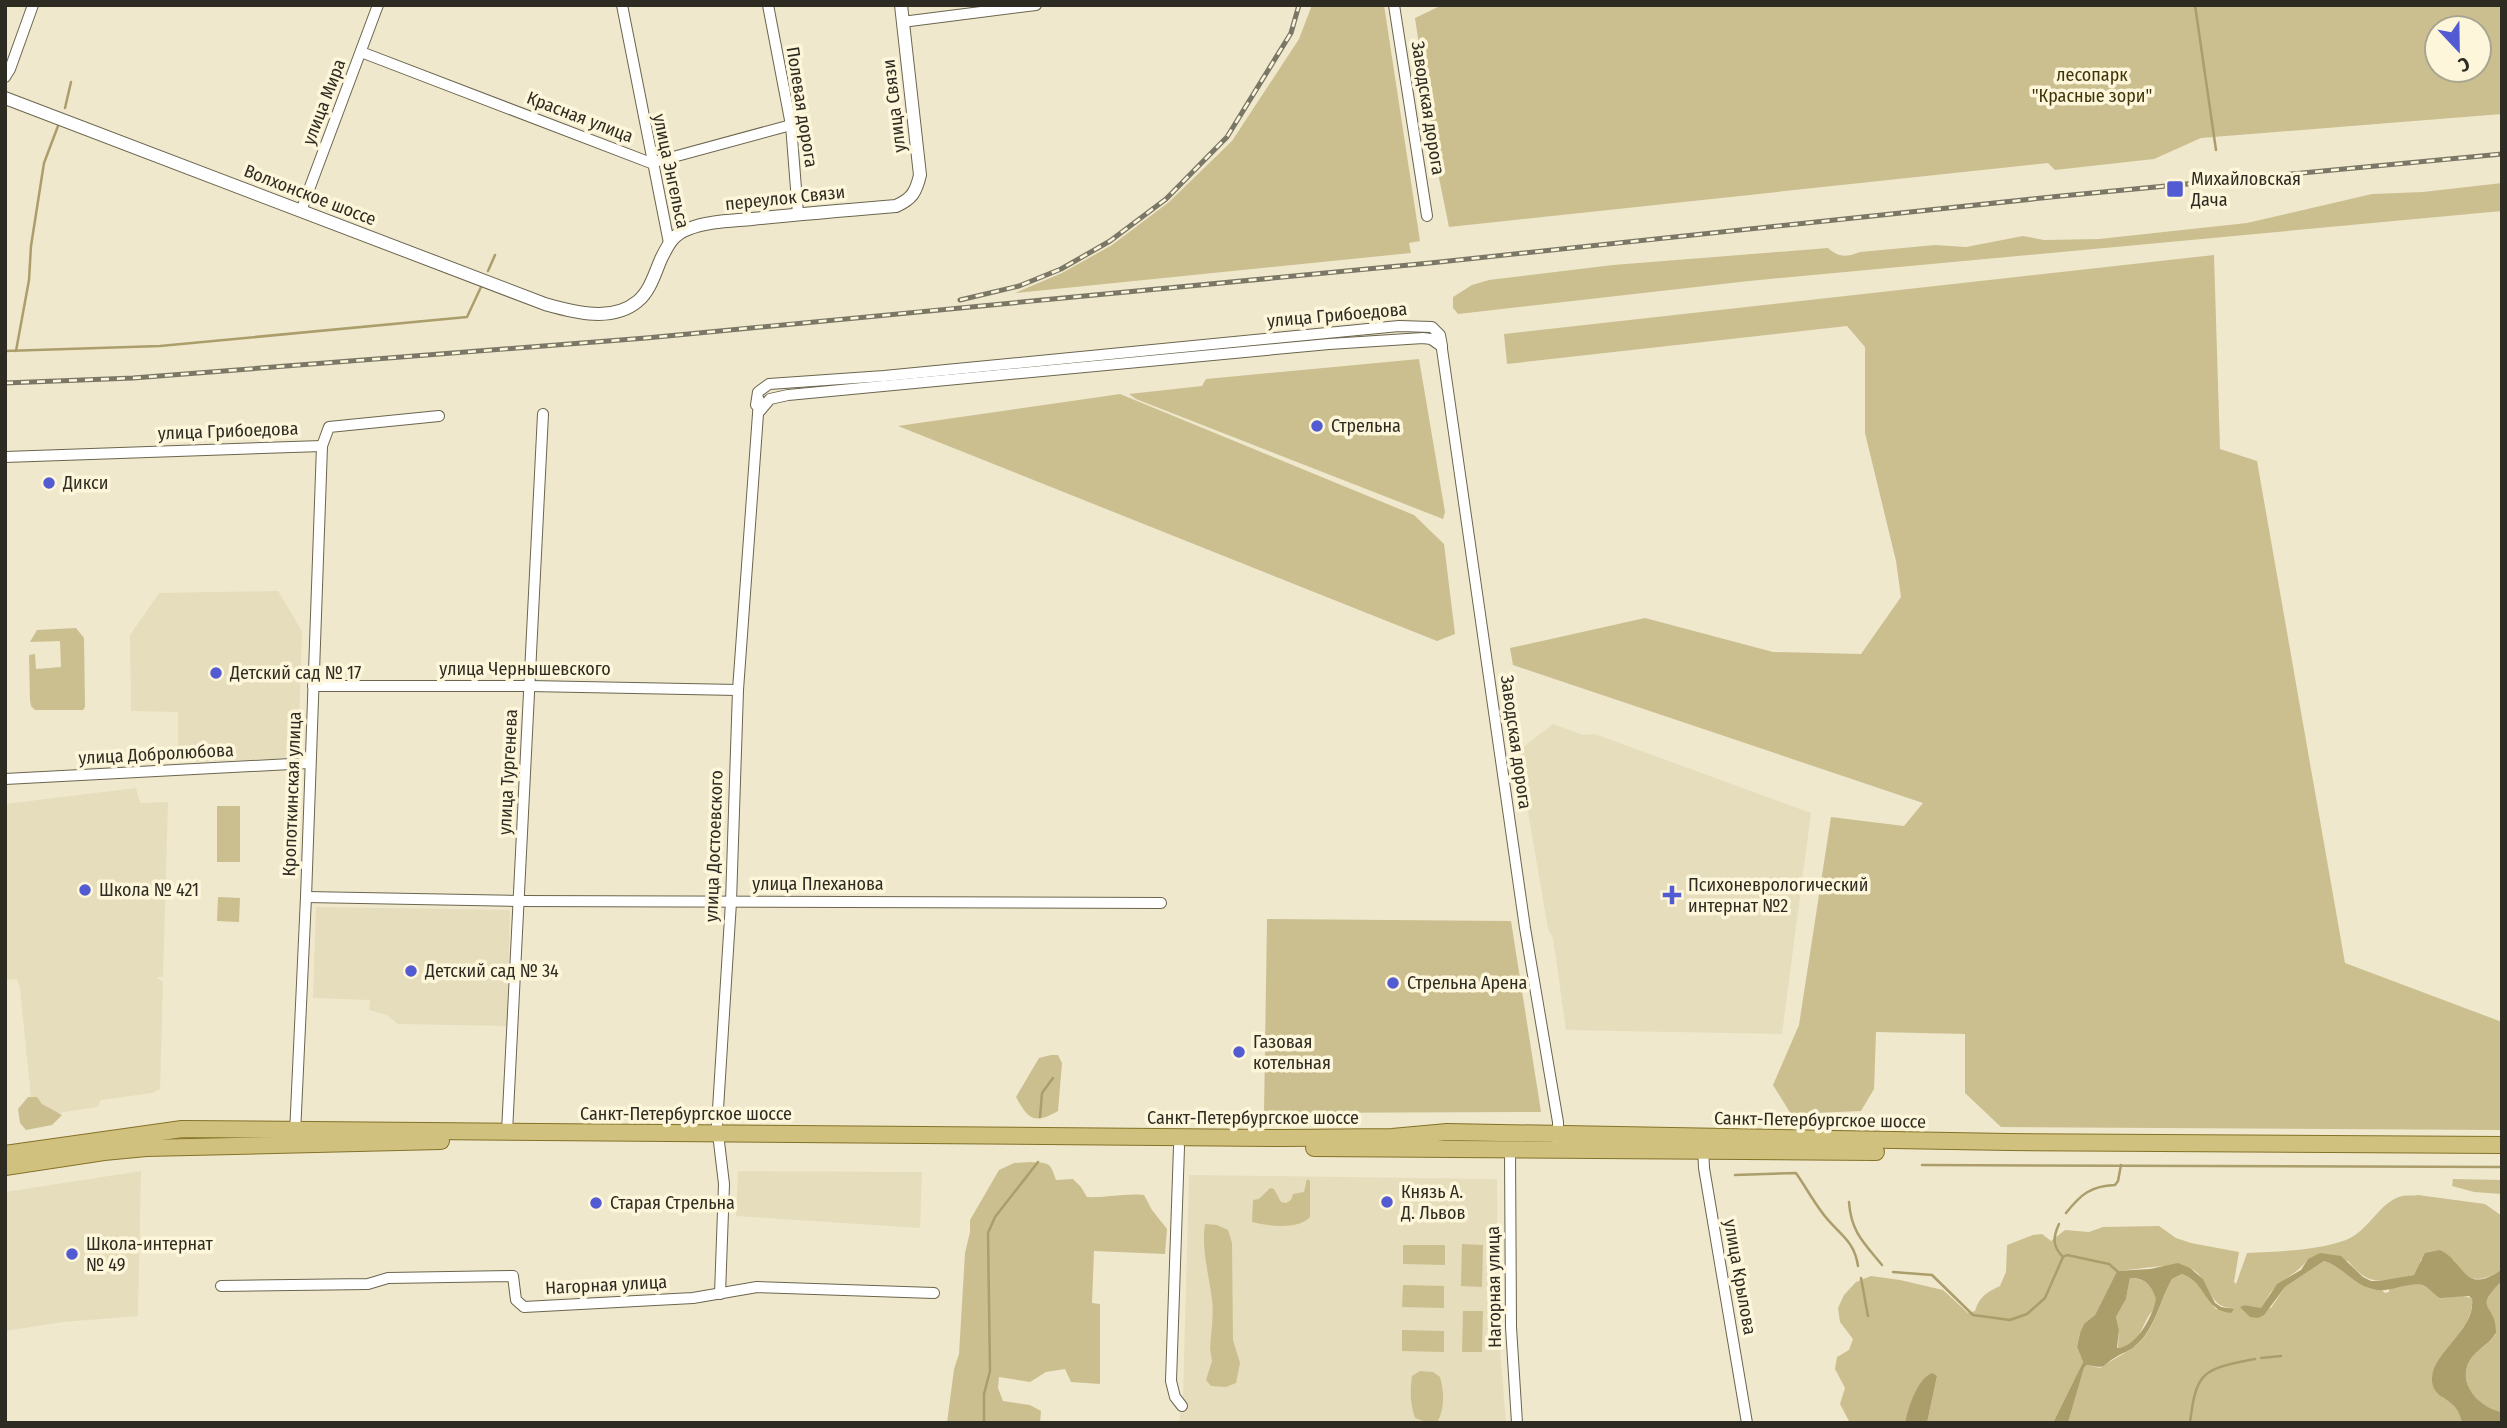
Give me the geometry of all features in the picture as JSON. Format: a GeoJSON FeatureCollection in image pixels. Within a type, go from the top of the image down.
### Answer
{"type":"FeatureCollection","features":[{"type":"Feature","properties":{"kind":"main road","name":"Санкт-Петербургское шоссе"},"geometry":{"type":"LineString","coordinates":[[5,1154],[182,1129],[295,1137],[429,1141],[1283,1138],[1392,1137],[1447,1132],[1558,1142],[2502,1155]]}},
{"type":"Feature","properties":{"kind":"main road","name":"Санкт-Петербургское шоссе"},"geometry":{"type":"LineString","coordinates":[[5,1167],[104,1152],[295,1137],[507,1132],[1179,1147],[1510,1150],[1558,1142]]}},
{"type":"Feature","properties":{"kind":"main road","name":"Санкт-Петербургское шоссе"},"geometry":{"type":"LineString","coordinates":[[1703,1144],[2502,1144]]}},
{"type":"Feature","properties":{"kind":"street"},"geometry":{"type":"LineString","coordinates":[[5,77],[33,5]]}},
{"type":"Feature","properties":{"kind":"street","name":"улица Мира"},"geometry":{"type":"LineString","coordinates":[[301,211],[378,5]]}},
{"type":"Feature","properties":{"kind":"street","name":"улица Энгельса"},"geometry":{"type":"LineString","coordinates":[[605,314],[619,311],[638,301],[650,283],[668,243],[622,5]]}},
{"type":"Feature","properties":{"kind":"street","name":"Полевая дорога"},"geometry":{"type":"LineString","coordinates":[[768,5],[790,125],[799,214]]}},
{"type":"Feature","properties":{"kind":"street","name":"улица Связи"},"geometry":{"type":"LineString","coordinates":[[901,5],[920,175],[917,189],[910,200]]}},
{"type":"Feature","properties":{"kind":"street"},"geometry":{"type":"LineString","coordinates":[[902,22],[1036,5]]}},
{"type":"Feature","properties":{"kind":"street","name":"Заводская дорога"},"geometry":{"type":"LineString","coordinates":[[1394,5],[1427,216]]}},
{"type":"Feature","properties":{"kind":"street","name":"Красная улица"},"geometry":{"type":"LineString","coordinates":[[361,52],[651,163]]}},
{"type":"Feature","properties":{"kind":"street","name":"Волхонское шоссе"},"geometry":{"type":"LineString","coordinates":[[5,98],[545,304],[575,312],[605,314]]}},
{"type":"Feature","properties":{"kind":"street"},"geometry":{"type":"LineString","coordinates":[[651,163],[790,125]]}},
{"type":"Feature","properties":{"kind":"street","name":"переулок Связи"},"geometry":{"type":"LineString","coordinates":[[668,243],[676,234],[705,224],[896,206],[910,200]]}},
{"type":"Feature","properties":{"kind":"street","name":"улица Грибоедова"},"geometry":{"type":"LineString","coordinates":[[757,416],[764,403],[788,395],[1329,344],[1423,338],[1441,344]]}},
{"type":"Feature","properties":{"kind":"street","name":"Заводская дорога"},"geometry":{"type":"LineString","coordinates":[[1441,344],[1525,928],[1558,1122],[1558,1142]]}},
{"type":"Feature","properties":{"kind":"street","name":"улица Достоевского"},"geometry":{"type":"LineString","coordinates":[[720,1294],[724,1184],[717,1125],[731,902],[738,690],[759,400]]}},
{"type":"Feature","properties":{"kind":"street","name":"улица Тургенева"},"geometry":{"type":"LineString","coordinates":[[507,1132],[543,414]]}},
{"type":"Feature","properties":{"kind":"street","name":"улица Грибоедова"},"geometry":{"type":"LineString","coordinates":[[5,457],[322,446],[329,427],[439,416]]}},
{"type":"Feature","properties":{"kind":"street","name":"Кропоткинская улица"},"geometry":{"type":"LineString","coordinates":[[295,1137],[322,446]]}},
{"type":"Feature","properties":{"kind":"street","name":"улица Чернышевского"},"geometry":{"type":"LineString","coordinates":[[313,686],[529,685],[738,690]]}},
{"type":"Feature","properties":{"kind":"street","name":"улица Добролюбова"},"geometry":{"type":"LineString","coordinates":[[5,779],[309,763]]}},
{"type":"Feature","properties":{"kind":"street","name":"улица Плеханова"},"geometry":{"type":"LineString","coordinates":[[306,897],[519,901],[1161,903]]}},
{"type":"Feature","properties":{"kind":"street","name":"улица Крылова"},"geometry":{"type":"LineString","coordinates":[[1703,1144],[1747,1423]]}},
{"type":"Feature","properties":{"kind":"street"},"geometry":{"type":"LineString","coordinates":[[1179,1147],[1171,1381],[1175,1397],[1182,1406]]}},
{"type":"Feature","properties":{"kind":"street","name":"Нагорная улица"},"geometry":{"type":"LineString","coordinates":[[1510,1150],[1511,1328],[1517,1423]]}},
{"type":"Feature","properties":{"kind":"street","name":"Нагорная улица"},"geometry":{"type":"LineString","coordinates":[[220,1286],[363,1284],[388,1278],[513,1276],[516,1300],[524,1307],[693,1298],[757,1287],[934,1293]]}},
{"type":"Feature","properties":{"kind":"shaded area","name":"Детский сад № 17"},"geometry":{"type":"Polygon","coordinates":[[[278,591],[302,631],[298,758],[178,762],[178,712],[131,711],[130,635],[159,593],[278,591]]]}},
{"type":"Feature","properties":{"kind":"shaded area","name":"Психоневрологический интернат №2"},"geometry":{"type":"Polygon","coordinates":[[[1553,724],[1583,735],[1595,734],[1811,813],[1782,1034],[1566,1030],[1553,938],[1548,929],[1527,806],[1530,805],[1529,799],[1526,799],[1518,751],[1553,724]]]}},
{"type":"Feature","properties":{"kind":"shaded area","name":"Школа № 421"},"geometry":{"type":"Polygon","coordinates":[[[136,788],[140,803],[168,802],[163,977],[156,977],[163,982],[160,1089],[152,1093],[101,1100],[97,1107],[33,1117],[20,989],[17,979],[5,980],[5,804],[136,788]]]}},
{"type":"Feature","properties":{"kind":"shaded area","name":"Детский сад № 34"},"geometry":{"type":"Polygon","coordinates":[[[316,907],[510,910],[507,1026],[398,1024],[387,1015],[369,1010],[370,1000],[313,998],[316,907]]]}},
{"type":"Feature","properties":{"kind":"shaded area","name":"Школа-интернат № 49"},"geometry":{"type":"Polygon","coordinates":[[[141,1171],[138,1316],[63,1322],[5,1331],[5,1192],[141,1171]]]}},
{"type":"Feature","properties":{"kind":"shaded area"},"geometry":{"type":"Polygon","coordinates":[[[738,1171],[922,1172],[920,1228],[736,1216],[738,1171]]]}},
{"type":"Feature","properties":{"kind":"shaded area"},"geometry":{"type":"Polygon","coordinates":[[[1189,1175],[1497,1179],[1498,1323],[1506,1423],[1179,1423],[1183,1398],[1189,1175]]]}},
{"type":"Feature","properties":{"kind":"shaded area"},"geometry":{"type":"Polygon","coordinates":[[[2440,1250],[2449,1255],[2472,1278],[2480,1280],[2502,1269],[2502,1281],[2487,1303],[2496,1333],[2469,1362],[2466,1379],[2479,1401],[2502,1412],[2502,1423],[2462,1423],[2455,1408],[2437,1392],[2432,1381],[2438,1361],[2467,1321],[2472,1299],[2469,1296],[2440,1298],[2422,1285],[2372,1289],[2324,1261],[2285,1287],[2264,1315],[2258,1318],[2250,1317],[2240,1307],[2245,1305],[2261,1308],[2277,1284],[2301,1270],[2308,1259],[2320,1253],[2341,1256],[2363,1277],[2379,1281],[2414,1275],[2425,1253],[2440,1250]]]}},
{"type":"Feature","properties":{"kind":"shaded area"},"geometry":{"type":"Polygon","coordinates":[[[2178,1263],[2190,1268],[2203,1279],[2215,1303],[2234,1309],[2231,1313],[2215,1307],[2190,1278],[2182,1274],[2172,1279],[2148,1332],[2133,1348],[2104,1366],[2087,1365],[2068,1423],[2053,1423],[2083,1362],[2077,1347],[2080,1333],[2084,1324],[2095,1315],[2117,1271],[2150,1269],[2178,1263]],[[2130,1278],[2126,1299],[2116,1317],[2119,1330],[2117,1348],[2131,1343],[2143,1330],[2156,1299],[2150,1287],[2136,1278],[2130,1278]]]}},
{"type":"Feature","properties":{"kind":"shaded area"},"geometry":{"type":"Polygon","coordinates":[[[1932,1373],[1937,1376],[1927,1423],[1905,1423],[1918,1388],[1932,1373]]]}},
{"type":"Feature","properties":{"kind":"green space"},"geometry":{"type":"Polygon","coordinates":[[[1312,5],[1384,5],[1420,241],[1409,243],[1411,253],[1015,293],[1062,273],[1112,245],[1169,202],[1232,141],[1299,39],[1312,5]]]}},
{"type":"Feature","properties":{"kind":"green space","name":"лесопарк \"Красные зори\""},"geometry":{"type":"Polygon","coordinates":[[[1442,5],[2502,5],[2502,114],[2201,138],[2154,159],[2055,170],[2048,163],[1449,227],[1437,168],[1415,18],[1442,5]]]}},
{"type":"Feature","properties":{"kind":"green space"},"geometry":{"type":"Polygon","coordinates":[[[2502,183],[2502,211],[1749,281],[1458,314],[1453,308],[1453,297],[1472,285],[1489,280],[1613,265],[1828,248],[1836,254],[1847,256],[1860,252],[1935,245],[1966,247],[2023,236],[2044,240],[2099,239],[2247,223],[2372,194],[2423,192],[2502,183]]]}},
{"type":"Feature","properties":{"kind":"green space"},"geometry":{"type":"Polygon","coordinates":[[[2214,255],[2220,449],[2257,461],[2345,963],[2502,1022],[2502,1130],[2001,1127],[1965,1093],[1965,1034],[1876,1032],[1874,1089],[1861,1111],[1791,1114],[1773,1085],[1799,1025],[1831,817],[1904,826],[1923,803],[1513,665],[1510,648],[1645,618],[1773,652],[1861,654],[1901,597],[1896,561],[1865,433],[1865,347],[1847,326],[1507,364],[1504,334],[2214,255]]]}},
{"type":"Feature","properties":{"kind":"green space","name":"Стрельна"},"geometry":{"type":"Polygon","coordinates":[[[1419,359],[1445,512],[1443,519],[1129,394],[1202,386],[1206,379],[1419,359]]]}},
{"type":"Feature","properties":{"kind":"green space"},"geometry":{"type":"Polygon","coordinates":[[[1120,394],[1414,515],[1444,544],[1455,634],[1437,641],[898,426],[1120,394]]]}},
{"type":"Feature","properties":{"kind":"green space"},"geometry":{"type":"Polygon","coordinates":[[[76,628],[84,638],[85,707],[83,710],[35,710],[30,700],[29,655],[35,654],[36,669],[61,667],[60,641],[30,642],[37,630],[76,628]]]}},
{"type":"Feature","properties":{"kind":"green space"},"geometry":{"type":"Polygon","coordinates":[[[217,806],[240,806],[240,862],[217,862],[217,806]]]}},
{"type":"Feature","properties":{"kind":"green space"},"geometry":{"type":"Polygon","coordinates":[[[218,897],[240,898],[239,922],[217,921],[218,897]]]}},
{"type":"Feature","properties":{"kind":"green space","name":"Стрельна Арена"},"geometry":{"type":"Polygon","coordinates":[[[1267,919],[1511,921],[1541,1112],[1264,1113],[1267,919]]]}},
{"type":"Feature","properties":{"kind":"green space"},"geometry":{"type":"Polygon","coordinates":[[[1058,1055],[1062,1063],[1058,1111],[1043,1118],[1032,1118],[1016,1097],[1039,1058],[1058,1055]]]}},
{"type":"Feature","properties":{"kind":"green space"},"geometry":{"type":"Polygon","coordinates":[[[28,1097],[37,1097],[42,1104],[62,1115],[52,1125],[26,1130],[20,1123],[18,1109],[28,1097]]]}},
{"type":"Feature","properties":{"kind":"green space"},"geometry":{"type":"Polygon","coordinates":[[[1014,1163],[1048,1165],[1056,1180],[1073,1179],[1087,1197],[1144,1195],[1167,1229],[1165,1254],[1094,1251],[1092,1303],[1100,1304],[1100,1384],[1071,1382],[1065,1369],[1046,1372],[1030,1382],[999,1377],[998,1388],[1003,1401],[1030,1405],[1041,1411],[1040,1423],[947,1423],[954,1369],[959,1354],[965,1253],[970,1220],[999,1170],[1014,1163]]]}},
{"type":"Feature","properties":{"kind":"green space"},"geometry":{"type":"Polygon","coordinates":[[[1307,1179],[1310,1181],[1310,1217],[1305,1221],[1283,1226],[1252,1222],[1253,1200],[1259,1199],[1270,1188],[1274,1189],[1281,1202],[1286,1203],[1291,1200],[1293,1194],[1304,1192],[1307,1179]]]}},
{"type":"Feature","properties":{"kind":"green space"},"geometry":{"type":"Polygon","coordinates":[[[2453,1179],[2502,1180],[2502,1194],[2474,1192],[2452,1186],[2453,1179]]]}},
{"type":"Feature","properties":{"kind":"green space"},"geometry":{"type":"Polygon","coordinates":[[[2418,1195],[2485,1204],[2502,1216],[2502,1269],[2488,1277],[2469,1277],[2454,1260],[2421,1259],[2419,1269],[2414,1275],[2378,1281],[2364,1276],[2348,1261],[2308,1259],[2274,1288],[2261,1308],[2271,1308],[2285,1287],[2324,1261],[2367,1287],[2385,1293],[2389,1292],[2389,1288],[2416,1284],[2441,1296],[2472,1299],[2472,1308],[2464,1328],[2432,1375],[2443,1398],[2456,1408],[2462,1423],[2068,1423],[2084,1368],[2087,1365],[2100,1368],[2141,1341],[2152,1324],[2172,1279],[2182,1274],[2188,1277],[2198,1285],[2216,1309],[2230,1308],[2216,1302],[2196,1272],[2182,1266],[2117,1271],[2095,1315],[2080,1333],[2077,1347],[2083,1362],[2053,1423],[1927,1423],[1937,1376],[1907,1416],[1905,1423],[1850,1423],[1840,1404],[1845,1388],[1835,1369],[1837,1357],[1849,1350],[1853,1339],[1840,1322],[1838,1308],[1844,1295],[1856,1282],[1871,1276],[1943,1290],[1968,1313],[1975,1311],[1984,1296],[2000,1286],[2006,1272],[2007,1245],[2033,1235],[2042,1234],[2051,1241],[2065,1230],[2089,1232],[2103,1227],[2159,1226],[2176,1238],[2191,1243],[2239,1252],[2234,1282],[2236,1284],[2247,1253],[2310,1248],[2346,1240],[2361,1230],[2387,1204],[2402,1196],[2418,1195]]]}},
{"type":"Feature","properties":{"kind":"green space"},"geometry":{"type":"Polygon","coordinates":[[[1205,1224],[1228,1230],[1232,1243],[1233,1340],[1240,1363],[1236,1383],[1226,1387],[1211,1386],[1206,1380],[1212,1361],[1210,1349],[1213,1312],[1205,1252],[1205,1224]]]}},
{"type":"Feature","properties":{"kind":"green space"},"geometry":{"type":"Polygon","coordinates":[[[1462,1244],[1483,1245],[1482,1287],[1461,1286],[1462,1244]]]}},
{"type":"Feature","properties":{"kind":"green space"},"geometry":{"type":"Polygon","coordinates":[[[1403,1245],[1445,1245],[1445,1265],[1403,1264],[1403,1245]]]}},
{"type":"Feature","properties":{"kind":"green space"},"geometry":{"type":"Polygon","coordinates":[[[2130,1278],[2149,1284],[2155,1292],[2156,1302],[2137,1338],[2129,1345],[2118,1348],[2119,1330],[2116,1317],[2126,1299],[2130,1278]]]}},
{"type":"Feature","properties":{"kind":"green space"},"geometry":{"type":"Polygon","coordinates":[[[2502,1281],[2502,1412],[2486,1406],[2473,1395],[2466,1380],[2466,1371],[2472,1358],[2496,1334],[2487,1303],[2502,1281]]]}},
{"type":"Feature","properties":{"kind":"green space"},"geometry":{"type":"Polygon","coordinates":[[[1403,1285],[1444,1286],[1444,1308],[1402,1307],[1403,1285]]]}},
{"type":"Feature","properties":{"kind":"green space"},"geometry":{"type":"Polygon","coordinates":[[[1463,1311],[1483,1311],[1482,1352],[1462,1352],[1463,1311]]]}},
{"type":"Feature","properties":{"kind":"green space"},"geometry":{"type":"Polygon","coordinates":[[[1402,1330],[1444,1331],[1444,1352],[1402,1351],[1402,1330]]]}},
{"type":"Feature","properties":{"kind":"green space"},"geometry":{"type":"Polygon","coordinates":[[[1420,1371],[1433,1372],[1440,1377],[1443,1399],[1438,1421],[1426,1422],[1415,1418],[1411,1402],[1411,1381],[1412,1376],[1420,1371]]]}},
{"type":"Feature","properties":{"kind":"waterway"},"geometry":{"type":"LineString","coordinates":[[2195,5],[2216,150]]}},
{"type":"Feature","properties":{"kind":"waterway"},"geometry":{"type":"LineString","coordinates":[[65,108],[71,82]]}},
{"type":"Feature","properties":{"kind":"waterway"},"geometry":{"type":"LineString","coordinates":[[16,351],[29,280],[31,246],[44,163],[58,126]]}},
{"type":"Feature","properties":{"kind":"waterway"},"geometry":{"type":"LineString","coordinates":[[488,271],[495,255]]}},
{"type":"Feature","properties":{"kind":"waterway"},"geometry":{"type":"LineString","coordinates":[[5,351],[160,346],[467,317],[481,287]]}},
{"type":"Feature","properties":{"kind":"waterway"},"geometry":{"type":"LineString","coordinates":[[1040,1117],[1042,1093],[1053,1078]]}},
{"type":"Feature","properties":{"kind":"waterway"},"geometry":{"type":"LineString","coordinates":[[984,1423],[984,1394],[990,1371],[988,1233],[995,1217],[1038,1162]]}},
{"type":"Feature","properties":{"kind":"waterway"},"geometry":{"type":"LineString","coordinates":[[1922,1165],[2502,1167]]}},
{"type":"Feature","properties":{"kind":"waterway"},"geometry":{"type":"LineString","coordinates":[[2066,1213],[2087,1192],[2115,1185],[2121,1165]]}},
{"type":"Feature","properties":{"kind":"waterway"},"geometry":{"type":"LineString","coordinates":[[1735,1175],[1796,1173],[1821,1211],[1853,1249],[1858,1266]]}},
{"type":"Feature","properties":{"kind":"waterway"},"geometry":{"type":"LineString","coordinates":[[1849,1202],[1856,1229],[1882,1265]]}},
{"type":"Feature","properties":{"kind":"waterway"},"geometry":{"type":"LineString","coordinates":[[2059,1224],[2055,1241],[2063,1257]]}},
{"type":"Feature","properties":{"kind":"waterway"},"geometry":{"type":"LineString","coordinates":[[1893,1272],[1932,1275],[1973,1315],[2010,1320],[2027,1314],[2045,1298],[2063,1257],[2067,1255],[2109,1264],[2117,1271]]}},
{"type":"Feature","properties":{"kind":"waterway"},"geometry":{"type":"LineString","coordinates":[[1861,1278],[1868,1316]]}},
{"type":"Feature","properties":{"kind":"waterway"},"geometry":{"type":"LineString","coordinates":[[2261,1358],[2281,1356]]}},
{"type":"Feature","properties":{"kind":"waterway"},"geometry":{"type":"LineString","coordinates":[[2190,1423],[2196,1392],[2206,1375],[2224,1366],[2255,1359]]}},
{"type":"Feature","properties":{"kind":"railway"},"geometry":{"type":"LineString","coordinates":[[960,300],[1019,286],[1061,269],[1110,241],[1166,199],[1227,137],[1291,33],[1299,5]]}},
{"type":"Feature","properties":{"kind":"railway"},"geometry":{"type":"LineString","coordinates":[[5,383],[133,378],[646,338],[1430,263],[2061,196],[2502,154]]}},
{"type":"Feature","properties":{"kind":"place","name":"Михайловская Дача"},"geometry":{"type":"Point","coordinates":[2175,189]}},
{"type":"Feature","properties":{"kind":"place","name":"Стрельна"},"geometry":{"type":"Point","coordinates":[1317,426]}},
{"type":"Feature","properties":{"kind":"place","name":"Дикси"},"geometry":{"type":"Point","coordinates":[49,483]}},
{"type":"Feature","properties":{"kind":"place","name":"Детский сад № 17"},"geometry":{"type":"Point","coordinates":[216,673]}},
{"type":"Feature","properties":{"kind":"place","name":"Школа № 421"},"geometry":{"type":"Point","coordinates":[85,890]}},
{"type":"Feature","properties":{"kind":"place","name":"Психоневрологический интернат №2"},"geometry":{"type":"Point","coordinates":[1672,895]}},
{"type":"Feature","properties":{"kind":"place","name":"Детский сад № 34"},"geometry":{"type":"Point","coordinates":[411,971]}},
{"type":"Feature","properties":{"kind":"place","name":"Стрельна Арена"},"geometry":{"type":"Point","coordinates":[1393,983]}},
{"type":"Feature","properties":{"kind":"place","name":"Газовая котельная"},"geometry":{"type":"Point","coordinates":[1239,1052]}},
{"type":"Feature","properties":{"kind":"place","name":"Князь А. Д. Львов"},"geometry":{"type":"Point","coordinates":[1387,1202]}},
{"type":"Feature","properties":{"kind":"place","name":"Старая Стрельна"},"geometry":{"type":"Point","coordinates":[596,1203]}},
{"type":"Feature","properties":{"kind":"place","name":"Школа-интернат № 49"},"geometry":{"type":"Point","coordinates":[72,1254]}}]}
